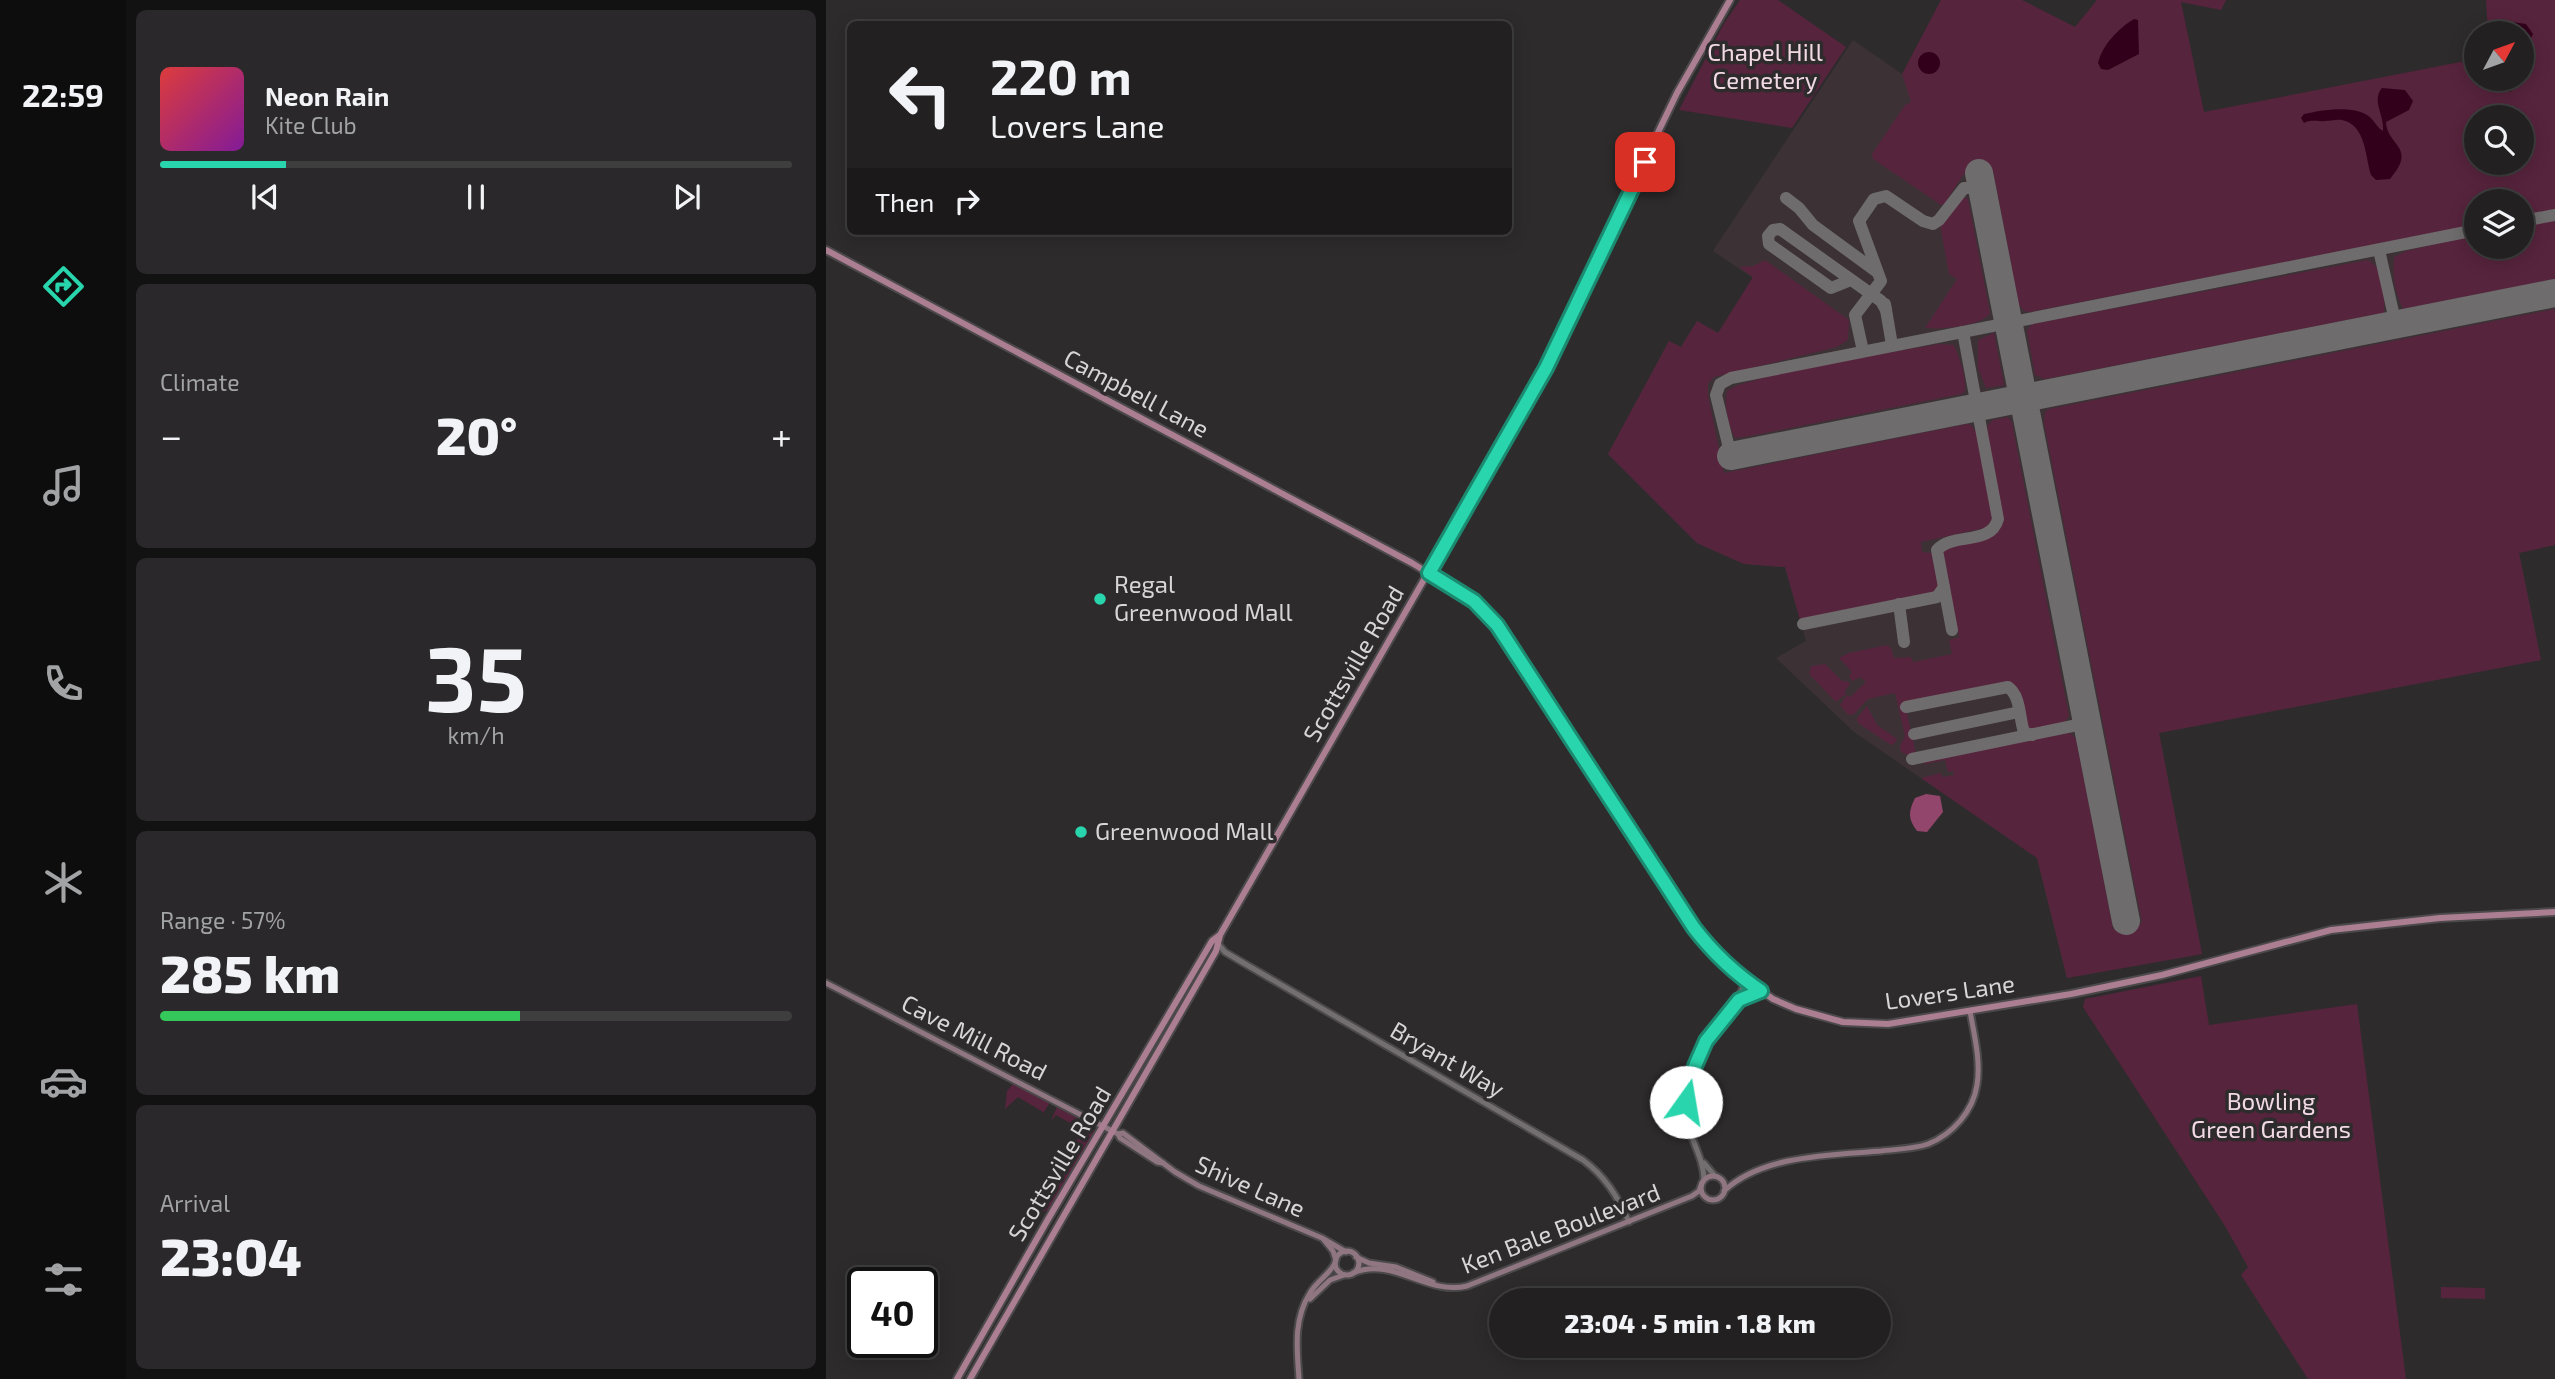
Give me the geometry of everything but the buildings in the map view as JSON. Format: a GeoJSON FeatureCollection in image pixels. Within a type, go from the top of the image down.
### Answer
{"type":"FeatureCollection","features":[{"type":"Feature","properties":{"kind":"main road","name":"Scottsville Road"},"geometry":{"type":"LineString","coordinates":[[970,1379],[1116,1132],[1220,935],[1546,368],[1677,93],[1730,0]]}},
{"type":"Feature","properties":{"kind":"main road","name":"Campbell Lane"},"geometry":{"type":"LineString","coordinates":[[826,250],[1429,573]]}},
{"type":"Feature","properties":{"kind":"main road","name":"Lovers Lane"},"geometry":{"type":"LineString","coordinates":[[1429,573],[1474,601],[1497,625],[1712,952],[1746,981],[1796,1009],[1843,1022],[1888,1024],[2071,995],[2162,975],[2331,930],[2440,918],[2555,912]]}},
{"type":"Feature","properties":{"kind":"main road","name":"Scottsville Road"},"geometry":{"type":"LineString","coordinates":[[957,1379],[1047,1221],[1214,946]]}},
{"type":"Feature","properties":{"kind":"main road","name":"Cave Mill Road"},"geometry":{"type":"LineString","coordinates":[[826,983],[1105,1125]]}},
{"type":"Feature","properties":{"kind":"main road","name":"Ken Bale Boulevard"},"geometry":{"type":"LineString","coordinates":[[1692,1196],[1716,1199],[1735,1181],[1793,1160],[1911,1148],[1943,1137],[1965,1115],[1977,1087],[1978,1064],[1970,1011]]}},
{"type":"Feature","properties":{"kind":"main road","name":"Shive Lane"},"geometry":{"type":"LineString","coordinates":[[1105,1125],[1160,1158],[1163,1163],[1199,1186],[1346,1252]]}},
{"type":"Feature","properties":{"kind":"main road","name":"Ken Bale Boulevard"},"geometry":{"type":"LineString","coordinates":[[1307,1301],[1333,1278],[1363,1269],[1380,1268],[1454,1289],[1467,1286],[1692,1196],[1699,1191],[1703,1182],[1716,1177],[1735,1181]]}},
{"type":"Feature","properties":{"kind":"main road"},"geometry":{"type":"LineString","coordinates":[[1716,1177],[1724,1184],[1724,1191]]}},
{"type":"Feature","properties":{"kind":"main road"},"geometry":{"type":"LineString","coordinates":[[1703,1182],[1701,1191],[1705,1198]]}},
{"type":"Feature","properties":{"kind":"main road","name":"Shive Lane"},"geometry":{"type":"LineString","coordinates":[[1324,1240],[1333,1251],[1335,1262]]}},
{"type":"Feature","properties":{"kind":"main road"},"geometry":{"type":"LineString","coordinates":[[1299,1379],[1296,1334],[1311,1292],[1327,1275],[1338,1256],[1346,1252],[1356,1257],[1358,1266],[1350,1274],[1340,1273],[1335,1262]]}},
{"type":"Feature","properties":{"kind":"main road","name":"Ken Bale Boulevard"},"geometry":{"type":"LineString","coordinates":[[1356,1257],[1369,1263],[1405,1270],[1442,1287]]}},
{"type":"Feature","properties":{"kind":"street","name":"Bryant Way"},"geometry":{"type":"LineString","coordinates":[[1214,946],[1583,1160],[1600,1174],[1613,1190],[1629,1222]]}},
{"type":"Feature","properties":{"kind":"street"},"geometry":{"type":"LineString","coordinates":[[1703,1182],[1699,1154],[1688,1126],[1686,1110],[1692,1073],[1706,1041],[1739,1000],[1746,981]]}},
{"type":"Feature","properties":{"kind":"street"},"geometry":{"type":"LineString","coordinates":[[1739,1000],[1761,991]]}},
{"type":"Feature","properties":{"kind":"street"},"geometry":{"type":"LineString","coordinates":[[1699,1154],[1716,1177]]}},
{"type":"Feature","properties":{"kind":"shaded area"},"geometry":{"type":"Polygon","coordinates":[[[2134,19],[2138,20],[2139,54],[2108,70],[2101,69],[2098,63],[2107,44],[2134,19]]]}},
{"type":"Feature","properties":{"kind":"shaded area"},"geometry":{"type":"Polygon","coordinates":[[[1853,40],[1902,74],[2464,170],[2464,175],[2496,175],[2555,185],[2555,545],[2519,553],[2541,660],[2159,733],[2202,954],[2067,978],[2037,858],[1854,732],[1776,658],[1806,641],[1785,567],[1744,564],[1697,543],[1608,454],[1669,341],[1681,347],[1697,321],[1718,333],[1753,278],[1713,251],[1853,40]]]}},
{"type":"Feature","properties":{"kind":"shaded area"},"geometry":{"type":"Polygon","coordinates":[[[1925,52],[1933,52],[1940,59],[1940,67],[1933,74],[1925,74],[1918,67],[1918,59],[1925,52]]]}},
{"type":"Feature","properties":{"kind":"shaded area"},"geometry":{"type":"Polygon","coordinates":[[[2382,88],[2405,90],[2413,101],[2409,110],[2386,122],[2401,153],[2401,160],[2390,179],[2376,180],[2371,175],[2360,135],[2350,123],[2338,120],[2304,123],[2301,118],[2304,114],[2319,111],[2353,110],[2367,115],[2383,131],[2378,103],[2382,88]]]}},
{"type":"Feature","properties":{"kind":"shaded area"},"geometry":{"type":"Polygon","coordinates":[[[1926,794],[1940,796],[1943,812],[1927,832],[1917,831],[1910,815],[1911,807],[1915,798],[1926,794]]]}},
{"type":"Feature","properties":{"kind":"green space","name":"Chapel Hill Cemetery"},"geometry":{"type":"Polygon","coordinates":[[[1740,0],[1778,0],[1846,47],[1792,128],[1679,110],[1723,25],[1740,0]]]}},
{"type":"Feature","properties":{"kind":"green space"},"geometry":{"type":"Polygon","coordinates":[[[1941,0],[2022,0],[2075,27],[2097,0],[2226,0],[2221,10],[2181,2],[2204,112],[2464,61],[2464,91],[2534,91],[2534,21],[2487,21],[2486,0],[2555,0],[2555,209],[2534,213],[2534,189],[2464,189],[2464,227],[2030,312],[2024,311],[2019,305],[1993,170],[1963,175],[1941,205],[1873,159],[1872,154],[1905,105],[1911,102],[1902,74],[1941,0]]]}},
{"type":"Feature","properties":{"kind":"green space"},"geometry":{"type":"Polygon","coordinates":[[[1962,196],[1968,199],[1990,313],[1970,324],[1950,328],[1925,328],[1957,279],[1949,274],[1940,225],[1962,196]]]}},
{"type":"Feature","properties":{"kind":"green space"},"geometry":{"type":"Polygon","coordinates":[[[2555,220],[2555,279],[2403,309],[2395,284],[2394,257],[2406,251],[2464,238],[2464,259],[2534,259],[2534,224],[2555,220]]]}},
{"type":"Feature","properties":{"kind":"green space"},"geometry":{"type":"Polygon","coordinates":[[[1765,260],[1849,320],[1848,340],[1837,347],[1714,377],[1708,383],[1708,396],[1724,473],[1971,425],[1978,435],[1993,514],[1991,522],[1985,528],[1921,542],[1922,552],[1932,553],[1938,568],[1940,579],[1935,593],[1800,620],[1785,567],[1744,564],[1697,543],[1608,454],[1669,341],[1681,347],[1697,321],[1718,333],[1753,277],[1739,267],[1753,266],[1765,260]]]}},
{"type":"Feature","properties":{"kind":"green space"},"geometry":{"type":"Polygon","coordinates":[[[2368,260],[2380,276],[2384,291],[2384,313],[2045,379],[2035,375],[2027,331],[2032,324],[2368,260]]]}},
{"type":"Feature","properties":{"kind":"green space"},"geometry":{"type":"Polygon","coordinates":[[[2555,309],[2555,545],[2519,553],[2541,660],[2159,733],[2202,954],[2067,978],[2037,858],[1921,778],[1941,773],[1942,777],[1954,775],[1953,771],[1948,772],[1945,760],[1926,764],[1916,760],[2070,733],[2076,739],[2113,929],[2142,923],[2044,423],[2045,412],[2049,409],[2555,309]]]}},
{"type":"Feature","properties":{"kind":"green space"},"geometry":{"type":"Polygon","coordinates":[[[1994,333],[2004,385],[1986,388],[1978,368],[1978,340],[1994,333]]]}},
{"type":"Feature","properties":{"kind":"green space"},"geometry":{"type":"Polygon","coordinates":[[[1939,344],[1954,345],[1965,379],[1965,391],[1961,394],[1750,436],[1735,438],[1730,427],[1727,391],[1738,385],[1798,368],[1939,344]]]}},
{"type":"Feature","properties":{"kind":"green space"},"geometry":{"type":"Polygon","coordinates":[[[2008,417],[2012,423],[2069,716],[2063,725],[2031,730],[2025,727],[2017,690],[2013,685],[1905,704],[1916,754],[1908,755],[1901,752],[1900,746],[1905,736],[1895,693],[1868,699],[1854,714],[1848,715],[1840,705],[1847,695],[1850,697],[1866,682],[1860,677],[1852,681],[1849,676],[1852,672],[1839,658],[1849,653],[1887,645],[1894,658],[1911,657],[1913,662],[1952,654],[1949,640],[1959,637],[1943,552],[1960,544],[1987,538],[1995,534],[2000,527],[2003,517],[1987,432],[1988,425],[1993,420],[2008,417]]]}},
{"type":"Feature","properties":{"kind":"green space"},"geometry":{"type":"Polygon","coordinates":[[[1825,664],[1842,681],[1850,684],[1846,694],[1836,702],[1809,674],[1811,666],[1825,664]]]}},
{"type":"Feature","properties":{"kind":"green space"},"geometry":{"type":"Polygon","coordinates":[[[1867,706],[1877,725],[1897,739],[1894,744],[1891,745],[1858,723],[1857,718],[1867,706]]]}},
{"type":"Feature","properties":{"kind":"green space","name":"Bowling Green Gardens"},"geometry":{"type":"Polygon","coordinates":[[[2201,976],[2209,1025],[2357,1004],[2406,1379],[2308,1379],[2241,1275],[2248,1267],[2225,1226],[2083,1007],[2085,999],[2201,976]]]}},
{"type":"Feature","properties":{"kind":"green space"},"geometry":{"type":"Polygon","coordinates":[[[1013,1084],[1048,1100],[1049,1104],[1042,1115],[1043,1112],[1018,1097],[1005,1109],[1007,1091],[1013,1084]]]}},
{"type":"Feature","properties":{"kind":"green space"},"geometry":{"type":"Polygon","coordinates":[[[1057,1107],[1092,1126],[1094,1132],[1051,1209],[1041,1212],[1037,1208],[1039,1204],[1043,1205],[1080,1134],[1077,1131],[1079,1128],[1056,1115],[1052,1118],[1057,1107]]]}},
{"type":"Feature","properties":{"kind":"green space"},"geometry":{"type":"Polygon","coordinates":[[[2441,1287],[2485,1288],[2485,1299],[2441,1298],[2441,1287]]]}},
{"type":"Feature","properties":{"kind":"taxiway"},"geometry":{"type":"LineString","coordinates":[[1863,351],[1855,315],[1881,281],[1859,221],[1874,199],[1886,196],[1923,221],[1933,224],[1964,188],[1977,188],[1985,200]]}},
{"type":"Feature","properties":{"kind":"taxiway"},"geometry":{"type":"LineString","coordinates":[[1786,198],[1799,208],[1813,225],[1877,272]]}},
{"type":"Feature","properties":{"kind":"taxiway"},"geometry":{"type":"LineString","coordinates":[[2534,219],[2555,215]]}},
{"type":"Feature","properties":{"kind":"taxiway"},"geometry":{"type":"LineString","coordinates":[[1851,280],[1831,288],[1769,244],[1768,236],[1773,230],[1780,229],[1881,301],[1886,310]]}},
{"type":"Feature","properties":{"kind":"taxiway"},"geometry":{"type":"LineString","coordinates":[[1731,456],[1716,395],[1720,384],[1731,378],[2464,232]]}},
{"type":"Feature","properties":{"kind":"taxiway"},"geometry":{"type":"LineString","coordinates":[[2379,250],[2396,325]]}},
{"type":"Feature","properties":{"kind":"taxiway"},"geometry":{"type":"LineString","coordinates":[[1885,304],[1892,345]]}},
{"type":"Feature","properties":{"kind":"taxiway"},"geometry":{"type":"LineString","coordinates":[[1952,630],[1937,550],[1952,541],[1988,533],[1998,519],[1963,332]]}},
{"type":"Feature","properties":{"kind":"taxiway"},"geometry":{"type":"LineString","coordinates":[[1803,624],[1937,597],[1944,587]]}},
{"type":"Feature","properties":{"kind":"taxiway"},"geometry":{"type":"LineString","coordinates":[[1899,604],[1904,642]]}},
{"type":"Feature","properties":{"kind":"taxiway"},"geometry":{"type":"LineString","coordinates":[[1906,707],[2008,687],[2015,696],[2024,732],[2032,735]]}},
{"type":"Feature","properties":{"kind":"taxiway"},"geometry":{"type":"LineString","coordinates":[[1914,734],[2019,712]]}},
{"type":"Feature","properties":{"kind":"taxiway"},"geometry":{"type":"LineString","coordinates":[[1912,759],[2087,723]]}},
{"type":"Feature","properties":{"kind":"runway"},"geometry":{"type":"LineString","coordinates":[[1979,173],[2126,921]]}},
{"type":"Feature","properties":{"kind":"runway"},"geometry":{"type":"LineString","coordinates":[[1731,456],[2555,293]]}},
{"type":"Feature","properties":{"kind":"place","name":"Regal Greenwood Mall"},"geometry":{"type":"Point","coordinates":[1100,599]}},
{"type":"Feature","properties":{"kind":"place","name":"Greenwood Mall"},"geometry":{"type":"Point","coordinates":[1081,832]}},
{"type":"Feature","properties":{"kind":"route"},"geometry":{"type":"LineString","coordinates":[[1645,162],[1546,368],[1429,573],[1474,601],[1497,625],[1694,928],[1712,952],[1731,970],[1761,991],[1739,1000],[1706,1041],[1695,1066],[1686,1102]]}}]}
